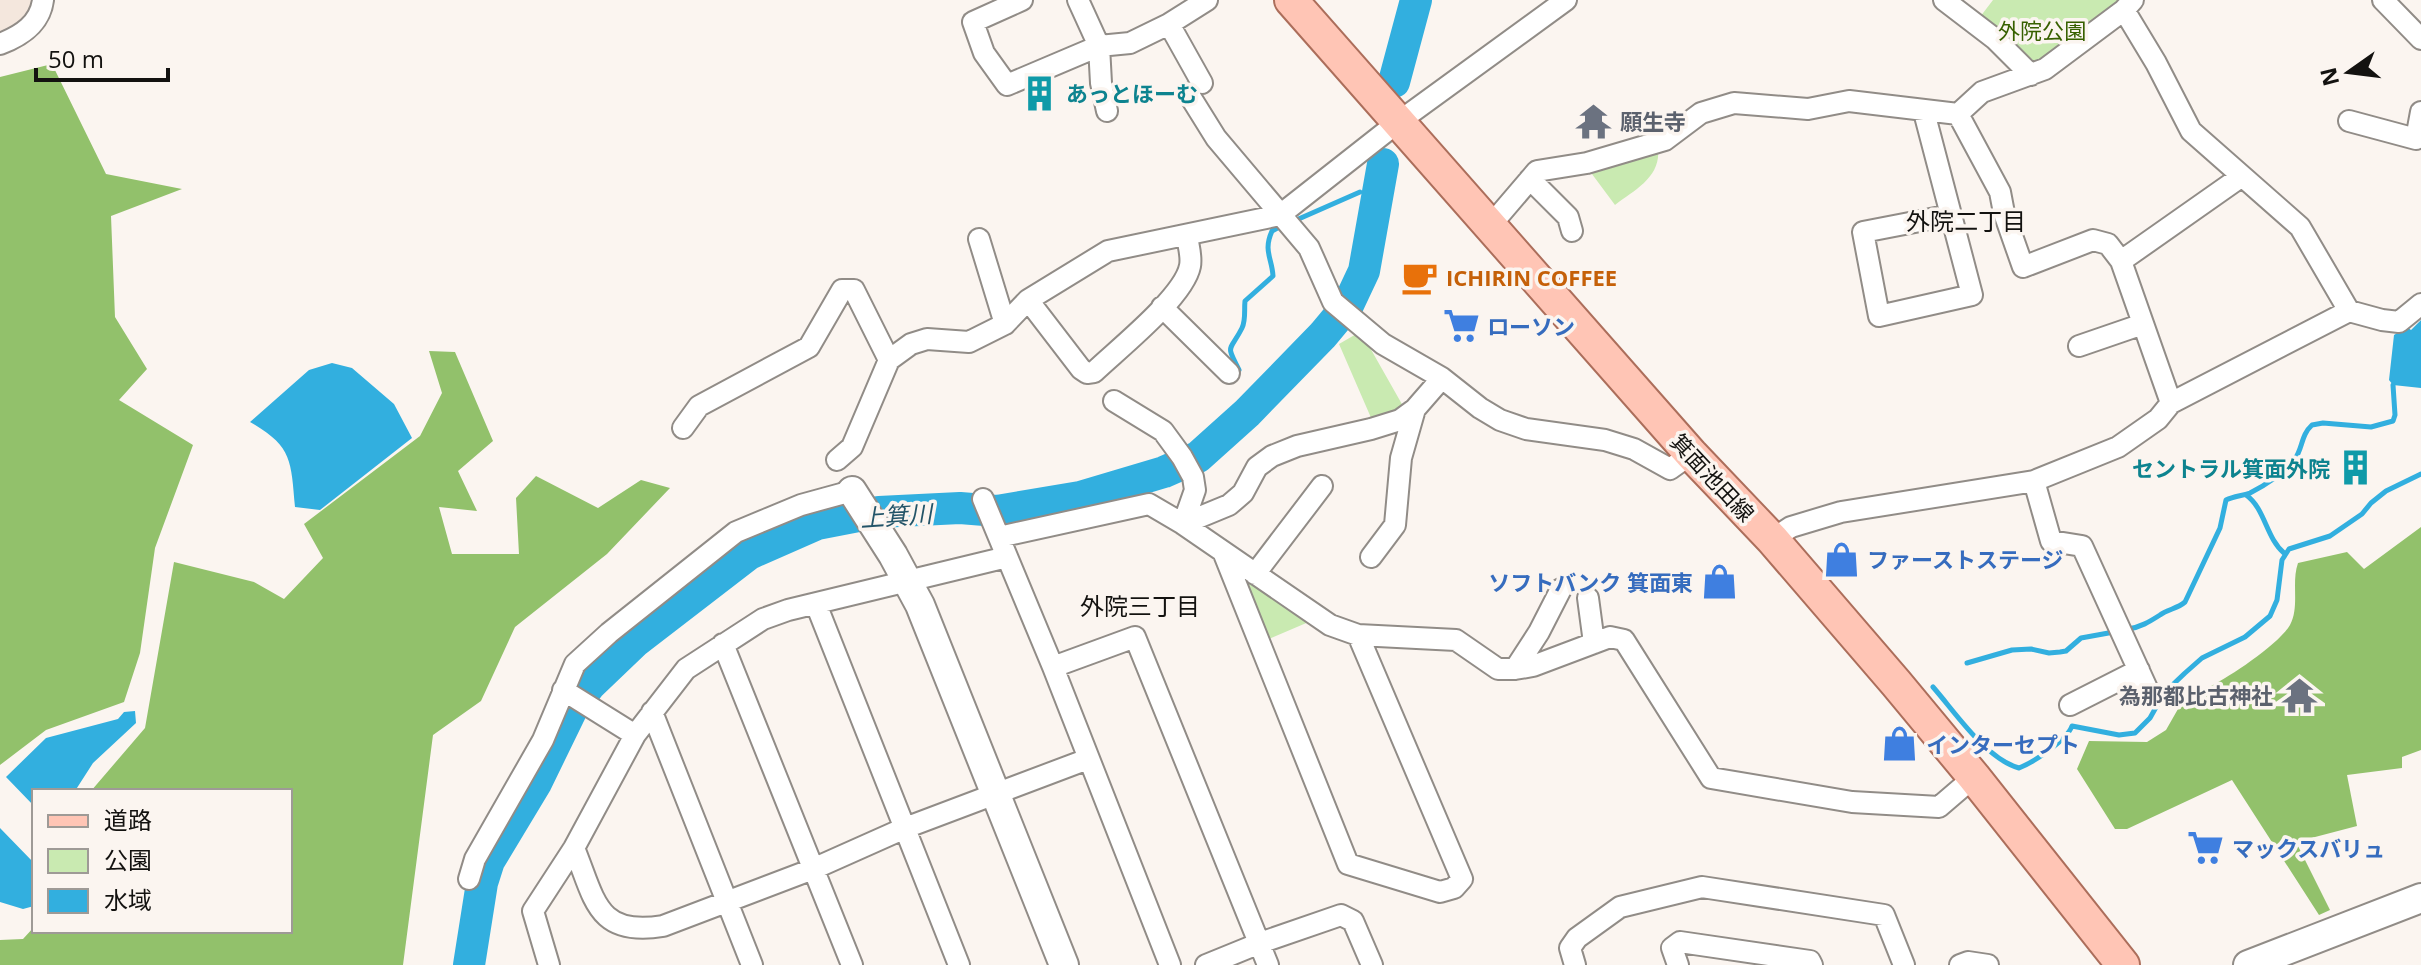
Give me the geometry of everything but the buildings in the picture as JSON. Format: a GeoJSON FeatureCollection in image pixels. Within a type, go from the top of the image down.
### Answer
{"type":"FeatureCollection","features":[{"type":"Feature","properties":{"kind":"main road","name":"箕面池田線"},"geometry":{"type":"LineString","coordinates":[[1291,0],[1691,454],[1772,539],[1974,777],[2123,965]]}},
{"type":"Feature","properties":{"kind":"street"},"geometry":{"type":"LineString","coordinates":[[0,44],[17,38],[32,27],[43,0]]}},
{"type":"Feature","properties":{"kind":"street"},"geometry":{"type":"LineString","coordinates":[[1022,0],[973,22],[984,53],[1007,85],[1099,46],[1130,43],[1169,24],[1207,0]]}},
{"type":"Feature","properties":{"kind":"street"},"geometry":{"type":"LineString","coordinates":[[1078,0],[1099,46],[1101,83],[1107,111]]}},
{"type":"Feature","properties":{"kind":"street"},"geometry":{"type":"LineString","coordinates":[[837,460],[852,447],[889,360],[911,344],[927,339],[969,342],[1005,324],[1028,300],[1108,251],[1280,215],[1397,123],[1566,0]]}},
{"type":"Feature","properties":{"kind":"street"},"geometry":{"type":"LineString","coordinates":[[1944,0],[1995,39],[2031,75]]}},
{"type":"Feature","properties":{"kind":"street"},"geometry":{"type":"LineString","coordinates":[[2383,0],[2421,39]]}},
{"type":"Feature","properties":{"kind":"street"},"geometry":{"type":"LineString","coordinates":[[1490,226],[1537,171],[1587,163],[1665,140],[1701,113],[1734,103],[1808,109],[1849,101],[1958,114],[1982,92],[2045,69],[2128,5],[2191,131],[2300,227],[2349,311]]}},
{"type":"Feature","properties":{"kind":"street"},"geometry":{"type":"LineString","coordinates":[[1169,24],[1216,138],[1309,248],[1333,302],[1383,344],[1442,378],[1500,420],[1526,429],[1605,440],[1634,449],[1670,469],[1691,454]]}},
{"type":"Feature","properties":{"kind":"street"},"geometry":{"type":"LineString","coordinates":[[1924,112],[1972,295],[1879,316],[1863,232],[1951,215]]}},
{"type":"Feature","properties":{"kind":"street"},"geometry":{"type":"LineString","coordinates":[[2349,121],[2416,139],[2421,112]]}},
{"type":"Feature","properties":{"kind":"street"},"geometry":{"type":"LineString","coordinates":[[1958,114],[2000,192],[2023,267],[2093,240],[2108,244],[2121,261],[2171,403]]}},
{"type":"Feature","properties":{"kind":"street"},"geometry":{"type":"LineString","coordinates":[[2121,261],[2242,176]]}},
{"type":"Feature","properties":{"kind":"street"},"geometry":{"type":"LineString","coordinates":[[1530,179],[1568,217],[1572,231]]}},
{"type":"Feature","properties":{"kind":"street"},"geometry":{"type":"LineString","coordinates":[[1028,300],[1081,369],[1089,374],[1144,327],[1184,279],[1190,267],[1187,235]]}},
{"type":"Feature","properties":{"kind":"street"},"geometry":{"type":"LineString","coordinates":[[979,239],[1005,324]]}},
{"type":"Feature","properties":{"kind":"street"},"geometry":{"type":"LineString","coordinates":[[683,428],[699,406],[809,347],[842,290],[854,290],[889,360]]}},
{"type":"Feature","properties":{"kind":"street"},"geometry":{"type":"LineString","coordinates":[[1772,539],[1791,527],[1841,512],[2034,481],[2118,447],[2158,419],[2171,403],[2349,311],[2399,322],[2421,304]]}},
{"type":"Feature","properties":{"kind":"street"},"geometry":{"type":"LineString","coordinates":[[1162,307],[1229,373]]}},
{"type":"Feature","properties":{"kind":"street"},"geometry":{"type":"LineString","coordinates":[[2079,346],[2143,324]]}},
{"type":"Feature","properties":{"kind":"street"},"geometry":{"type":"LineString","coordinates":[[1183,524],[1229,505],[1243,493],[1257,467],[1272,456],[1297,446],[1394,423],[1415,409],[1442,378]]}},
{"type":"Feature","properties":{"kind":"street"},"geometry":{"type":"LineString","coordinates":[[1114,401],[1163,431],[1186,464],[1195,490],[1183,524]]}},
{"type":"Feature","properties":{"kind":"street"},"geometry":{"type":"LineString","coordinates":[[1371,557],[1395,525],[1401,458],[1415,409]]}},
{"type":"Feature","properties":{"kind":"street"},"geometry":{"type":"LineString","coordinates":[[2034,481],[2051,541],[2082,546],[2150,695]]}},
{"type":"Feature","properties":{"kind":"street"},"geometry":{"type":"LineString","coordinates":[[1255,574],[1322,486]]}},
{"type":"Feature","properties":{"kind":"street"},"geometry":{"type":"LineString","coordinates":[[999,537],[1146,504],[1183,524],[1330,625],[1358,635],[1456,640],[1498,669],[1533,666],[1610,637],[1624,640],[1711,778],[1852,802],[1939,807],[1974,777]]}},
{"type":"Feature","properties":{"kind":"street"},"geometry":{"type":"LineString","coordinates":[[469,879],[475,859],[532,761],[574,697],[575,664],[609,633],[736,532],[801,505],[861,506],[920,605],[1064,965]]}},
{"type":"Feature","properties":{"kind":"street"},"geometry":{"type":"LineString","coordinates":[[987,506],[1170,965]]}},
{"type":"Feature","properties":{"kind":"street"},"geometry":{"type":"LineString","coordinates":[[1224,554],[1348,864],[1440,892],[1454,888],[1462,879],[1358,635]]}},
{"type":"Feature","properties":{"kind":"street"},"geometry":{"type":"LineString","coordinates":[[549,965],[533,911],[574,848],[635,735],[686,669],[763,619],[1007,557]]}},
{"type":"Feature","properties":{"kind":"street"},"geometry":{"type":"LineString","coordinates":[[1515,669],[1561,589]]}},
{"type":"Feature","properties":{"kind":"street"},"geometry":{"type":"LineString","coordinates":[[1588,598],[1594,643]]}},
{"type":"Feature","properties":{"kind":"street"},"geometry":{"type":"LineString","coordinates":[[816,604],[959,965]]}},
{"type":"Feature","properties":{"kind":"street"},"geometry":{"type":"LineString","coordinates":[[1053,667],[1135,637],[1268,965]]}},
{"type":"Feature","properties":{"kind":"street"},"geometry":{"type":"LineString","coordinates":[[723,644],[852,965]]}},
{"type":"Feature","properties":{"kind":"street"},"geometry":{"type":"LineString","coordinates":[[2070,705],[2139,670]]}},
{"type":"Feature","properties":{"kind":"street"},"geometry":{"type":"LineString","coordinates":[[574,697],[635,735]]}},
{"type":"Feature","properties":{"kind":"street"},"geometry":{"type":"LineString","coordinates":[[652,712],[752,965]]}},
{"type":"Feature","properties":{"kind":"street"},"geometry":{"type":"LineString","coordinates":[[574,848],[600,912],[616,924],[641,930],[663,926],[813,869],[905,828],[1088,759]]}},
{"type":"Feature","properties":{"kind":"street"},"geometry":{"type":"LineString","coordinates":[[1575,965],[1570,948],[1577,938],[1620,907],[1702,887],[1884,915],[1904,965]]}},
{"type":"Feature","properties":{"kind":"street"},"geometry":{"type":"LineString","coordinates":[[2248,965],[2421,898]]}},
{"type":"Feature","properties":{"kind":"street"},"geometry":{"type":"LineString","coordinates":[[1206,965],[1341,915],[1353,921],[1372,965]]}},
{"type":"Feature","properties":{"kind":"street"},"geometry":{"type":"LineString","coordinates":[[1678,965],[1672,948],[1680,942],[1810,961],[1812,965]]}},
{"type":"Feature","properties":{"kind":"street"},"geometry":{"type":"LineString","coordinates":[[1960,965],[1968,962],[1988,965]]}},
{"type":"Feature","properties":{"kind":"shaded area"},"geometry":{"type":"Polygon","coordinates":[[[0,0],[34,0],[26,24],[0,34],[0,0]]]}},
{"type":"Feature","properties":{"kind":"green space","name":"外院公園"},"geometry":{"type":"Polygon","coordinates":[[[1993,0],[2123,0],[2048,61],[2034,61],[1980,17],[1993,0]]]}},
{"type":"Feature","properties":{"kind":"green space"},"geometry":{"type":"Polygon","coordinates":[[[52,64],[106,174],[182,189],[111,216],[115,317],[147,369],[119,400],[193,445],[155,548],[140,653],[124,702],[46,730],[0,765],[0,77],[52,64]]]}},
{"type":"Feature","properties":{"kind":"green space"},"geometry":{"type":"Polygon","coordinates":[[[1658,149],[1658,159],[1651,175],[1615,205],[1589,170],[1658,149]]]}},
{"type":"Feature","properties":{"kind":"green space"},"geometry":{"type":"Polygon","coordinates":[[[1358,333],[1370,338],[1369,346],[1403,406],[1382,418],[1372,420],[1339,344],[1358,333]]]}},
{"type":"Feature","properties":{"kind":"green space"},"geometry":{"type":"Polygon","coordinates":[[[429,351],[455,352],[493,441],[458,471],[477,511],[439,507],[452,554],[519,554],[516,498],[536,476],[598,508],[641,480],[670,488],[607,554],[515,627],[481,701],[433,735],[403,965],[0,965],[0,940],[23,939],[32,929],[32,933],[292,933],[292,789],[93,789],[145,728],[174,562],[254,582],[284,599],[323,558],[304,524],[420,436],[442,393],[429,351]]]}},
{"type":"Feature","properties":{"kind":"green space","name":"為那都比古神社"},"geometry":{"type":"Polygon","coordinates":[[[2421,527],[2421,750],[2402,757],[2402,768],[2347,775],[2357,826],[2296,842],[2330,910],[2319,915],[2232,780],[2127,829],[2115,829],[2077,769],[2089,741],[2147,742],[2166,730],[2182,702],[2174,689],[2211,686],[2265,650],[2284,633],[2293,618],[2298,563],[2347,552],[2364,569],[2421,527]]]}},
{"type":"Feature","properties":{"kind":"green space"},"geometry":{"type":"Polygon","coordinates":[[[1253,580],[1311,621],[1269,639],[1246,586],[1253,580]]]}},
{"type":"Feature","properties":{"kind":"water"},"geometry":{"type":"Polygon","coordinates":[[[2421,320],[2421,388],[2393,385],[2389,380],[2394,335],[2407,327],[2411,330],[2421,320]]]}},
{"type":"Feature","properties":{"kind":"water"},"geometry":{"type":"Polygon","coordinates":[[[332,363],[352,368],[394,404],[412,438],[320,510],[295,507],[287,456],[274,439],[250,422],[309,370],[332,363]]]}},
{"type":"Feature","properties":{"kind":"water"},"geometry":{"type":"Polygon","coordinates":[[[135,711],[136,723],[93,763],[76,789],[32,789],[32,804],[6,777],[46,738],[118,719],[124,712],[135,711]]]}},
{"type":"Feature","properties":{"kind":"water"},"geometry":{"type":"Polygon","coordinates":[[[0,828],[32,861],[32,907],[23,909],[0,902],[0,828]]]}},
{"type":"Feature","properties":{"kind":"waterway","name":"上箕川"},"geometry":{"type":"LineString","coordinates":[[1394,82],[1416,0]]}},
{"type":"Feature","properties":{"kind":"waterway","name":"上箕川"},"geometry":{"type":"LineString","coordinates":[[469,965],[482,883],[489,861],[536,783],[572,709],[590,685],[636,641],[749,554],[817,524],[879,512],[960,508],[997,511],[1080,497],[1164,472],[1198,457],[1247,413],[1348,305],[1364,271],[1383,164]]}},
{"type":"Feature","properties":{"kind":"waterway","name":"上箕川"},"geometry":{"type":"LineString","coordinates":[[1372,187],[1380,184]]}},
{"type":"Feature","properties":{"kind":"waterway"},"geometry":{"type":"LineString","coordinates":[[1294,221],[1360,192]]}},
{"type":"Feature","properties":{"kind":"waterway"},"geometry":{"type":"LineString","coordinates":[[1239,370],[1231,348],[1243,325],[1245,301],[1273,276],[1268,244],[1272,231],[1281,226]]}},
{"type":"Feature","properties":{"kind":"waterway"},"geometry":{"type":"LineString","coordinates":[[2128,629],[2145,624],[2185,602],[2220,528],[2226,500],[2250,493],[2286,469],[2295,459],[2312,425],[2371,427],[2393,421],[2393,385]]}},
{"type":"Feature","properties":{"kind":"waterway"},"geometry":{"type":"LineString","coordinates":[[1933,687],[1983,745],[2019,768],[2049,750],[2064,738],[2072,726],[2119,735],[2135,733],[2150,718],[2164,693],[2202,658],[2245,637],[2270,616],[2277,600],[2282,560],[2289,549],[2330,536],[2362,514],[2386,491],[2421,474]]}},
{"type":"Feature","properties":{"kind":"waterway"},"geometry":{"type":"LineString","coordinates":[[2246,495],[2257,507],[2284,553]]}},
{"type":"Feature","properties":{"kind":"waterway"},"geometry":{"type":"LineString","coordinates":[[1967,663],[2012,650],[2066,651],[2081,638],[2114,632]]}},
{"type":"Feature","properties":{"kind":"place","name":"あっとほーむ"},"geometry":{"type":"Point","coordinates":[1040,93]}},
{"type":"Feature","properties":{"kind":"place","name":"願生寺"},"geometry":{"type":"Point","coordinates":[1594,121]}},
{"type":"Feature","properties":{"kind":"place","name":"ICHIRIN COFFEE"},"geometry":{"type":"Point","coordinates":[1420,277]}},
{"type":"Feature","properties":{"kind":"place","name":"ローソン"},"geometry":{"type":"Point","coordinates":[1461,326]}},
{"type":"Feature","properties":{"kind":"place","name":"セントラル箕面外院"},"geometry":{"type":"Point","coordinates":[2356,468]}},
{"type":"Feature","properties":{"kind":"place","name":"ファーストステージ"},"geometry":{"type":"Point","coordinates":[1841,559]}},
{"type":"Feature","properties":{"kind":"place","name":"ソフトバンク 箕面東"},"geometry":{"type":"Point","coordinates":[1719,582]}},
{"type":"Feature","properties":{"kind":"place","name":"為那都比古神社"},"geometry":{"type":"Point","coordinates":[2299,695]}},
{"type":"Feature","properties":{"kind":"place","name":"インターセプト"},"geometry":{"type":"Point","coordinates":[1900,744]}},
{"type":"Feature","properties":{"kind":"place","name":"マックスバリュ"},"geometry":{"type":"Point","coordinates":[2206,848]}},
{"type":"Feature","properties":{"kind":"district","name":"外院二丁目"},"geometry":{"type":"Point","coordinates":[1966,220]}},
{"type":"Feature","properties":{"kind":"district","name":"外院三丁目"},"geometry":{"type":"Point","coordinates":[1140,605]}}]}
